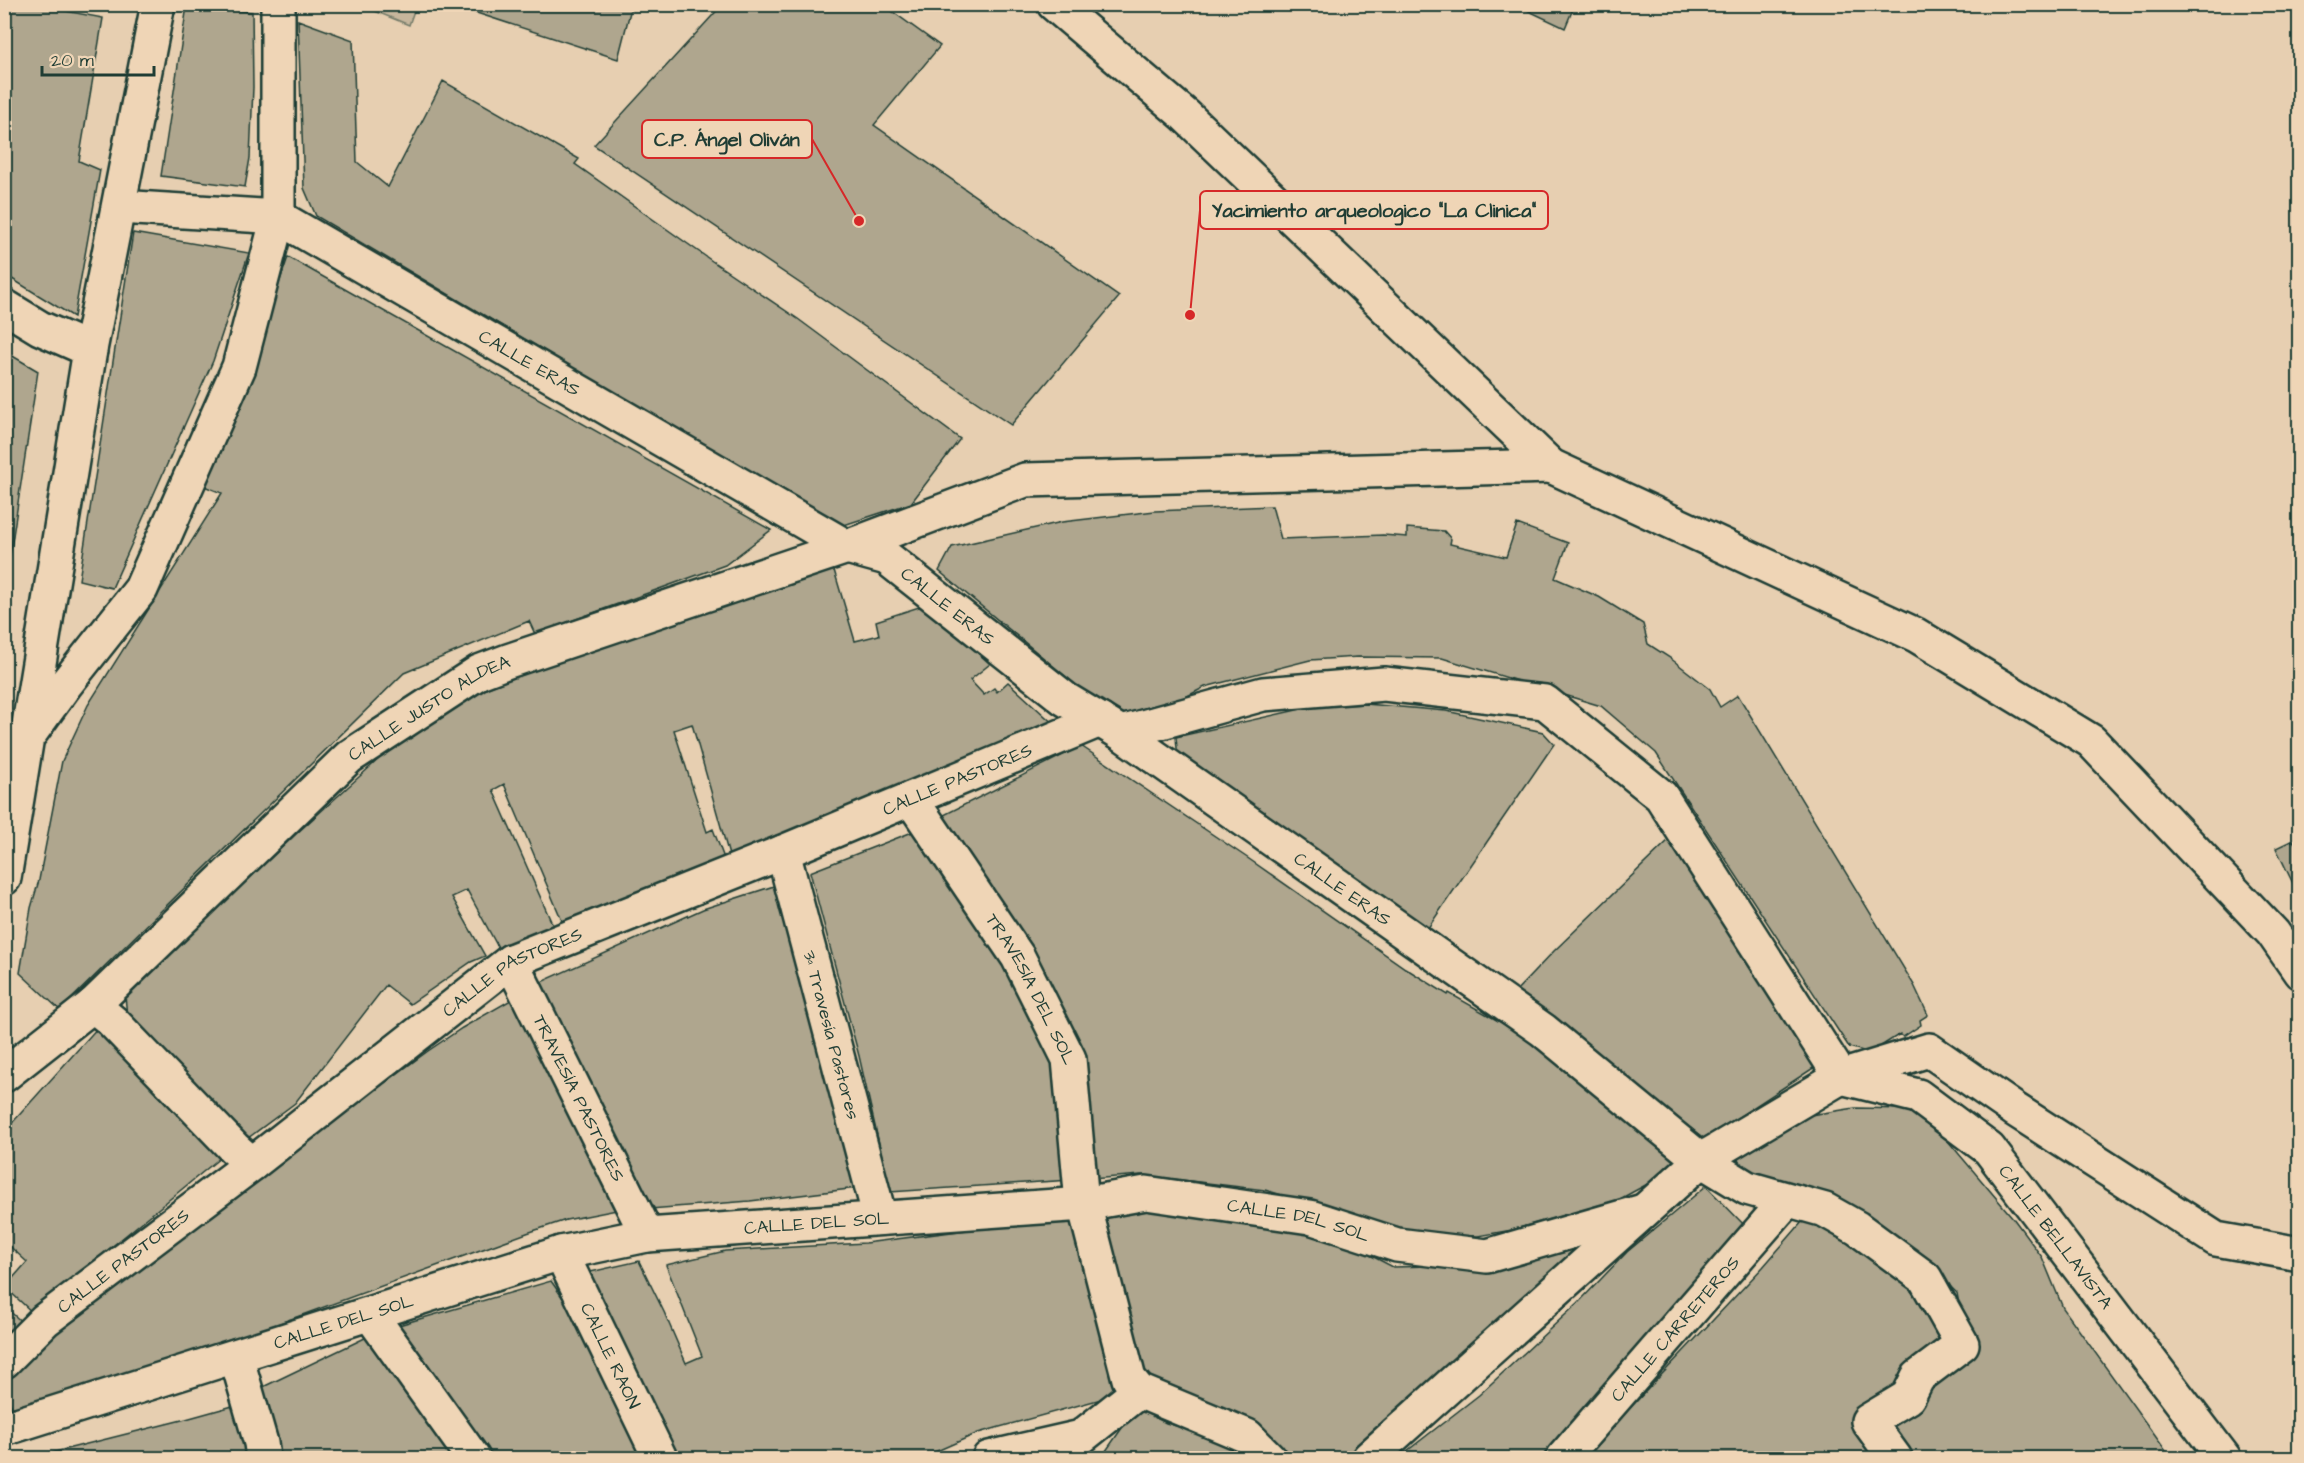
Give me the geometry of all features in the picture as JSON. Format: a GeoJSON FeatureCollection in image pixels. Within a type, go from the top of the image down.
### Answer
{"type":"FeatureCollection","features":[{"type":"Feature","properties":{"kind":"street"},"geometry":{"type":"LineString","coordinates":[[26,738],[141,589],[239,367],[278,217],[278,4]]}},
{"type":"Feature","properties":{"kind":"street"},"geometry":{"type":"LineString","coordinates":[[1054,4],[1185,115],[1551,466],[1916,635],[2091,741],[2273,933],[2300,972]]}},
{"type":"Feature","properties":{"kind":"street"},"geometry":{"type":"LineString","coordinates":[[4,878],[90,350],[119,207],[155,5]]}},
{"type":"Feature","properties":{"kind":"street","name":"CALLE ERAS"},"geometry":{"type":"LineString","coordinates":[[119,207],[278,217],[847,547],[887,558],[1065,699],[1111,727],[1543,1030],[1701,1160],[1747,1188],[1825,1210],[1849,1224],[1925,1278],[1962,1344],[1918,1377],[1908,1397],[1868,1420],[1895,1458]]}},
{"type":"Feature","properties":{"kind":"street"},"geometry":{"type":"LineString","coordinates":[[4,306],[40,328],[90,350]]}},
{"type":"Feature","properties":{"kind":"street","name":"CALLE JUSTO ALDEA"},"geometry":{"type":"LineString","coordinates":[[4,1076],[93,1005],[349,757],[479,672],[847,547],[1025,480],[1551,466]]}},
{"type":"Feature","properties":{"kind":"street","name":"CALLE PASTORES"},"geometry":{"type":"LineString","coordinates":[[4,1360],[45,1320],[252,1164],[511,961],[911,799],[1111,727],[1263,694],[1384,684],[1545,702],[1661,796],[1841,1077]]}},
{"type":"Feature","properties":{"kind":"street","name":"TRAVESÍA DEL SOL"},"geometry":{"type":"LineString","coordinates":[[911,799],[1018,957],[1070,1059],[1081,1191],[1129,1379],[1139,1391]]}},
{"type":"Feature","properties":{"kind":"street","name":"3ª Travesía Pastores"},"geometry":{"type":"LineString","coordinates":[[783,852],[880,1218]]}},
{"type":"Feature","properties":{"kind":"street","name":"TRAVESÍA PASTORES"},"geometry":{"type":"LineString","coordinates":[[511,961],[648,1235]]}},
{"type":"Feature","properties":{"kind":"street"},"geometry":{"type":"LineString","coordinates":[[93,1005],[112,1021],[252,1164]]}},
{"type":"Feature","properties":{"kind":"street"},"geometry":{"type":"LineString","coordinates":[[1369,1458],[1701,1160],[1841,1077],[1929,1050],[2014,1109],[2217,1239],[2300,1254]]}},
{"type":"Feature","properties":{"kind":"street","name":"CALLE BELLAVISTA"},"geometry":{"type":"LineString","coordinates":[[1841,1077],[1918,1096],[1989,1149],[2224,1458]]}},
{"type":"Feature","properties":{"kind":"street","name":"CALLE DEL SOL"},"geometry":{"type":"LineString","coordinates":[[4,1429],[561,1253],[648,1235],[1084,1204],[1146,1194],[1310,1217],[1397,1245],[1487,1256],[1643,1211]]}},
{"type":"Feature","properties":{"kind":"street","name":"CALLE CARRETEROS"},"geometry":{"type":"LineString","coordinates":[[1563,1458],[1787,1200]]}},
{"type":"Feature","properties":{"kind":"street","name":"CALLE RAON"},"geometry":{"type":"LineString","coordinates":[[561,1253],[660,1458]]}},
{"type":"Feature","properties":{"kind":"street"},"geometry":{"type":"LineString","coordinates":[[370,1314],[472,1458]]}},
{"type":"Feature","properties":{"kind":"street"},"geometry":{"type":"LineString","coordinates":[[236,1356],[261,1443],[263,1458]]}},
{"type":"Feature","properties":{"kind":"street"},"geometry":{"type":"LineString","coordinates":[[989,1458],[1081,1437],[1139,1391],[1247,1436],[1269,1458]]}},
{"type":"Feature","properties":{"kind":"shaded area"},"geometry":{"type":"Polygon","coordinates":[[[360,5],[416,5],[409,25],[360,5]]]}},
{"type":"Feature","properties":{"kind":"building"},"geometry":{"type":"Polygon","coordinates":[[[4,4],[28,4],[103,18],[79,161],[100,170],[74,317],[4,274],[4,4]]]}},
{"type":"Feature","properties":{"kind":"building"},"geometry":{"type":"Polygon","coordinates":[[[449,4],[632,4],[618,59],[449,4]]]}},
{"type":"Feature","properties":{"kind":"building"},"geometry":{"type":"Polygon","coordinates":[[[723,4],[882,4],[940,46],[874,125],[1119,297],[1011,425],[594,145],[723,4]]]}},
{"type":"Feature","properties":{"kind":"building"},"geometry":{"type":"Polygon","coordinates":[[[1514,4],[1575,4],[1565,28],[1514,4]]]}},
{"type":"Feature","properties":{"kind":"building"},"geometry":{"type":"Polygon","coordinates":[[[187,6],[252,12],[253,87],[250,158],[245,187],[161,176],[187,6]]]}},
{"type":"Feature","properties":{"kind":"building"},"geometry":{"type":"Polygon","coordinates":[[[298,20],[353,40],[357,162],[388,187],[443,81],[579,159],[575,164],[798,319],[960,439],[911,503],[841,526],[316,216],[304,188],[298,20]]]}},
{"type":"Feature","properties":{"kind":"building"},"geometry":{"type":"Polygon","coordinates":[[[133,233],[249,253],[213,361],[112,588],[79,580],[133,233]]]}},
{"type":"Feature","properties":{"kind":"building"},"geometry":{"type":"Polygon","coordinates":[[[288,257],[771,530],[725,565],[535,634],[529,621],[404,673],[60,1010],[20,973],[31,908],[39,880],[62,761],[88,705],[222,493],[204,486],[243,390],[288,257]]]}},
{"type":"Feature","properties":{"kind":"building"},"geometry":{"type":"Polygon","coordinates":[[[4,351],[38,371],[9,562],[4,569],[4,351]]]}},
{"type":"Feature","properties":{"kind":"building"},"geometry":{"type":"Polygon","coordinates":[[[1272,506],[1281,539],[1383,535],[1407,537],[1407,528],[1444,531],[1451,539],[1450,544],[1506,557],[1517,524],[1568,543],[1555,578],[1599,597],[1643,624],[1648,644],[1710,689],[1720,707],[1738,695],[1914,985],[1928,1015],[1920,1020],[1921,1025],[1903,1037],[1900,1034],[1870,1053],[1849,1047],[1656,753],[1601,706],[1442,658],[1358,657],[1310,660],[1205,687],[1130,725],[1087,694],[939,571],[952,547],[1062,522],[1155,511],[1272,506]]]}},
{"type":"Feature","properties":{"kind":"building"},"geometry":{"type":"Polygon","coordinates":[[[834,570],[855,641],[879,635],[876,621],[925,605],[990,664],[970,680],[984,695],[994,688],[997,692],[1008,682],[1058,728],[730,859],[692,724],[674,730],[707,832],[713,829],[725,861],[563,923],[504,784],[493,790],[554,928],[499,949],[467,890],[452,897],[485,956],[471,962],[410,1004],[386,985],[295,1103],[244,1141],[127,1016],[125,996],[296,834],[381,757],[482,690],[698,608],[834,570]]]}},
{"type":"Feature","properties":{"kind":"building"},"geometry":{"type":"Polygon","coordinates":[[[1366,704],[1446,711],[1543,732],[1554,744],[1426,931],[1178,759],[1176,737],[1315,706],[1366,704]]]}},
{"type":"Feature","properties":{"kind":"building"},"geometry":{"type":"Polygon","coordinates":[[[1081,746],[1405,968],[1448,995],[1449,993],[1523,1035],[1678,1162],[1679,1167],[1618,1200],[1512,1230],[1478,1236],[1407,1234],[1265,1190],[1141,1175],[1091,1179],[1084,1055],[1081,1046],[1026,946],[938,818],[1081,746]]]}},
{"type":"Feature","properties":{"kind":"building"},"geometry":{"type":"Polygon","coordinates":[[[915,831],[1020,977],[1061,1067],[1071,1180],[890,1192],[859,1056],[810,872],[915,831]]]}},
{"type":"Feature","properties":{"kind":"building"},"geometry":{"type":"Polygon","coordinates":[[[1670,839],[1821,1063],[1705,1139],[1514,993],[1670,839]]]}},
{"type":"Feature","properties":{"kind":"building"},"geometry":{"type":"Polygon","coordinates":[[[2293,840],[2300,852],[2300,898],[2276,848],[2293,840]]]}},
{"type":"Feature","properties":{"kind":"building"},"geometry":{"type":"Polygon","coordinates":[[[783,883],[857,1188],[750,1201],[650,1209],[607,1116],[539,983],[703,909],[783,883]]]}},
{"type":"Feature","properties":{"kind":"building"},"geometry":{"type":"Polygon","coordinates":[[[516,997],[627,1208],[566,1220],[527,1233],[162,1366],[20,1424],[4,1390],[4,1374],[52,1328],[428,1051],[462,1028],[516,997]]]}},
{"type":"Feature","properties":{"kind":"building"},"geometry":{"type":"Polygon","coordinates":[[[99,1026],[226,1153],[58,1292],[35,1315],[5,1287],[27,1262],[4,1241],[4,1132],[99,1026]]]}},
{"type":"Feature","properties":{"kind":"building"},"geometry":{"type":"Polygon","coordinates":[[[1855,1108],[1908,1109],[1948,1141],[2013,1218],[2042,1257],[2063,1308],[2171,1458],[1902,1458],[1879,1427],[1964,1332],[1957,1293],[1900,1237],[1866,1218],[1740,1169],[1738,1158],[1767,1132],[1804,1116],[1855,1108]]]}},
{"type":"Feature","properties":{"kind":"building"},"geometry":{"type":"Polygon","coordinates":[[[1706,1186],[1751,1232],[1598,1399],[1540,1458],[1398,1458],[1479,1395],[1578,1303],[1627,1252],[1706,1186]]]}},
{"type":"Feature","properties":{"kind":"building"},"geometry":{"type":"Polygon","coordinates":[[[1149,1207],[1278,1224],[1362,1251],[1393,1267],[1430,1266],[1567,1242],[1579,1259],[1345,1458],[1281,1458],[1156,1391],[1139,1360],[1097,1213],[1149,1207]]]}},
{"type":"Feature","properties":{"kind":"building"},"geometry":{"type":"Polygon","coordinates":[[[1809,1214],[1919,1283],[1911,1291],[1952,1342],[1858,1416],[1889,1458],[1583,1458],[1763,1267],[1809,1214]]]}},
{"type":"Feature","properties":{"kind":"building"},"geometry":{"type":"Polygon","coordinates":[[[1077,1216],[1123,1393],[978,1433],[921,1458],[675,1458],[586,1273],[639,1261],[686,1363],[702,1356],[666,1265],[725,1251],[865,1243],[1077,1216]]]}},
{"type":"Feature","properties":{"kind":"building"},"geometry":{"type":"Polygon","coordinates":[[[551,1281],[565,1301],[647,1458],[488,1458],[392,1327],[551,1281]]]}},
{"type":"Feature","properties":{"kind":"building"},"geometry":{"type":"Polygon","coordinates":[[[4,1306],[25,1325],[10,1340],[4,1335],[4,1306]]]}},
{"type":"Feature","properties":{"kind":"building"},"geometry":{"type":"Polygon","coordinates":[[[369,1336],[463,1458],[280,1458],[263,1387],[369,1336]]]}},
{"type":"Feature","properties":{"kind":"building"},"geometry":{"type":"Polygon","coordinates":[[[240,1404],[252,1458],[31,1458],[186,1419],[240,1404]]]}},
{"type":"Feature","properties":{"kind":"building"},"geometry":{"type":"Polygon","coordinates":[[[1136,1408],[1166,1423],[1204,1434],[1259,1458],[1101,1458],[1136,1408]]]}},
{"type":"Feature","properties":{"kind":"place","name":"C.P. Ángel Oliván"},"geometry":{"type":"Point","coordinates":[859,221]}},
{"type":"Feature","properties":{"kind":"place","name":"Yacimiento arqueologico \"La Clinica\""},"geometry":{"type":"Point","coordinates":[1190,315]}}]}
